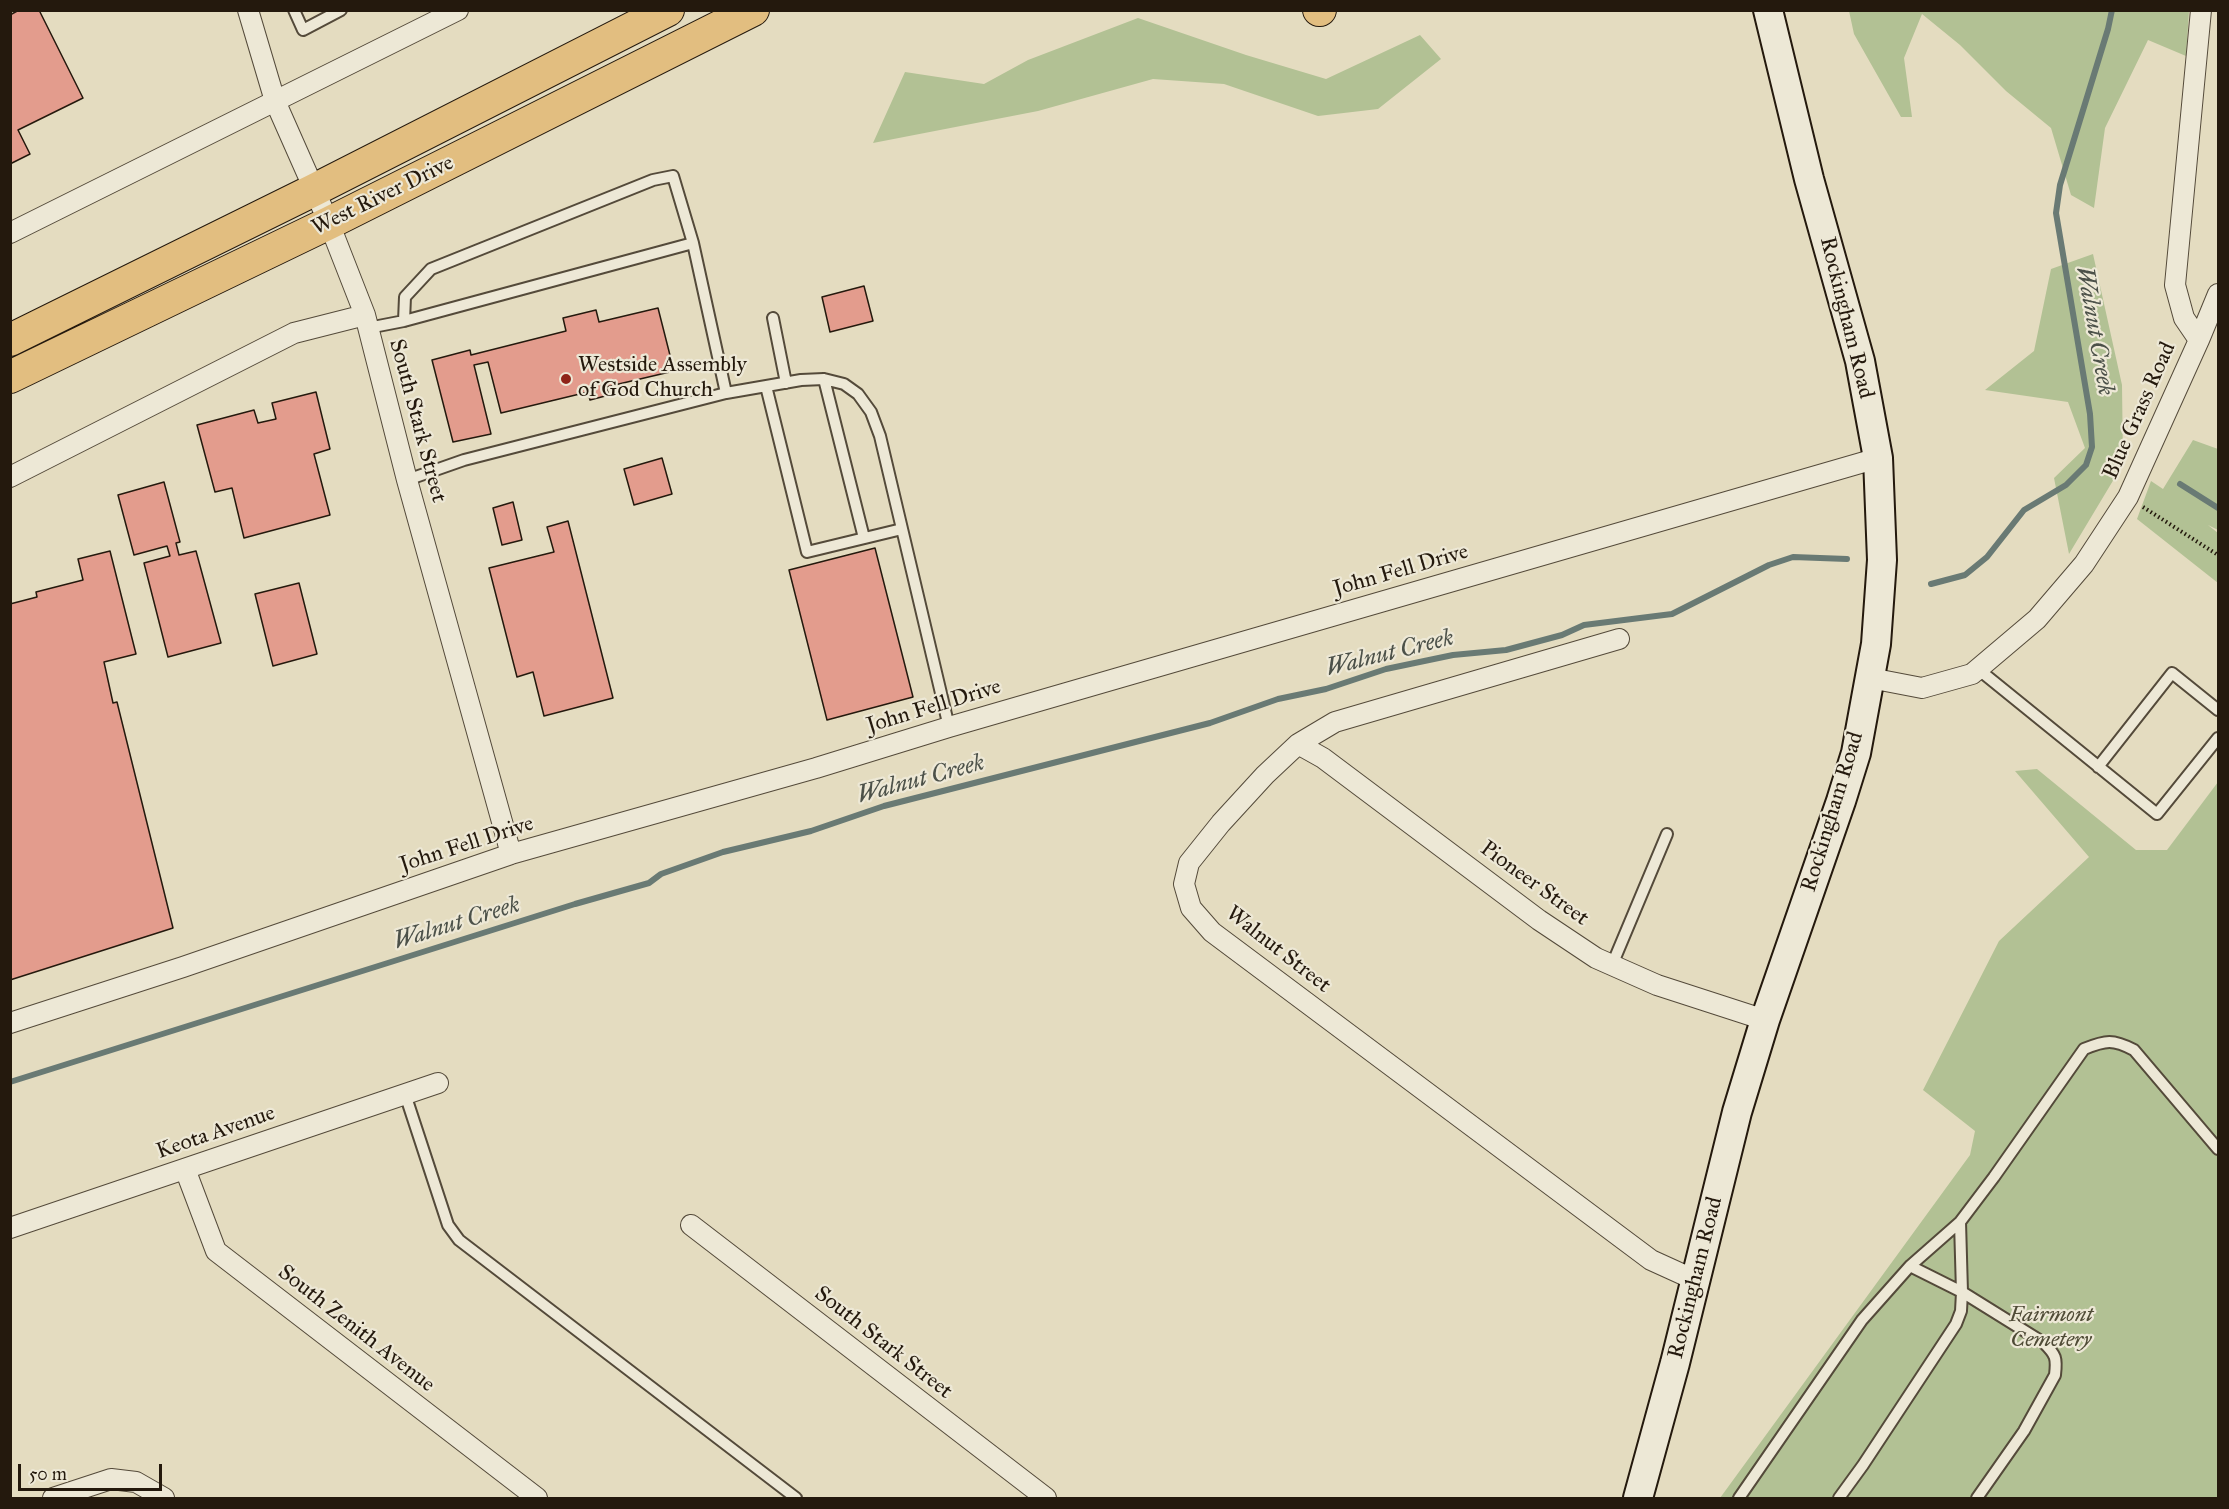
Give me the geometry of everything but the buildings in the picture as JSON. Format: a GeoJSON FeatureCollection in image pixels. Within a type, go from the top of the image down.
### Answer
{"type":"FeatureCollection","features":[{"type":"Feature","properties":{"kind":"main road","name":"West River Drive"},"geometry":{"type":"LineString","coordinates":[[10,340],[314,190],[668,10]]}},
{"type":"Feature","properties":{"kind":"main road","name":"West River Drive"},"geometry":{"type":"LineString","coordinates":[[10,377],[329,224],[753,10]]}},
{"type":"Feature","properties":{"kind":"street"},"geometry":{"type":"LineString","coordinates":[[10,232],[458,10]]}},
{"type":"Feature","properties":{"kind":"street","name":"Rockingham Road"},"geometry":{"type":"LineString","coordinates":[[1638,1498],[1675,1363],[1737,1112],[1765,1020],[1856,753],[1876,644],[1882,560],[1878,458],[1860,361],[1809,179],[1768,10]]}},
{"type":"Feature","properties":{"kind":"street","name":"Blue Grass Road"},"geometry":{"type":"LineString","coordinates":[[1870,678],[1922,688],[1972,674],[2037,618],[2084,564],[2128,497],[2199,340],[2184,318],[2175,285],[2201,10]]}},
{"type":"Feature","properties":{"kind":"street","name":"South Stark Street"},"geometry":{"type":"LineString","coordinates":[[249,11],[274,101],[329,224],[366,321],[407,480],[511,854]]}},
{"type":"Feature","properties":{"kind":"street"},"geometry":{"type":"LineString","coordinates":[[2199,340],[2218,294]]}},
{"type":"Feature","properties":{"kind":"street"},"geometry":{"type":"LineString","coordinates":[[10,477],[294,333],[366,321]]}},
{"type":"Feature","properties":{"kind":"street","name":"John Fell Drive"},"geometry":{"type":"LineString","coordinates":[[10,1023],[183,967],[511,854],[816,768],[950,727],[1878,458]]}},
{"type":"Feature","properties":{"kind":"street","name":"Walnut Street"},"geometry":{"type":"LineString","coordinates":[[1619,639],[1335,722],[1298,744],[1221,823],[1189,863],[1184,884],[1191,908],[1212,932],[1651,1260],[1695,1280]]}},
{"type":"Feature","properties":{"kind":"street","name":"Pioneer Street"},"geometry":{"type":"LineString","coordinates":[[1298,744],[1323,758],[1539,920],[1596,958],[1657,986],[1765,1020]]}},
{"type":"Feature","properties":{"kind":"street","name":"Keota Avenue"},"geometry":{"type":"LineString","coordinates":[[10,1228],[438,1083]]}},
{"type":"Feature","properties":{"kind":"street","name":"South Zenith Avenue"},"geometry":{"type":"LineString","coordinates":[[186,1169],[216,1251],[537,1498]]}},
{"type":"Feature","properties":{"kind":"street","name":"South Stark Street"},"geometry":{"type":"LineString","coordinates":[[691,1225],[1046,1498]]}},
{"type":"Feature","properties":{"kind":"street"},"geometry":{"type":"LineString","coordinates":[[52,1498],[111,1479],[136,1482],[164,1498]]}},
{"type":"Feature","properties":{"kind":"lane"},"geometry":{"type":"LineString","coordinates":[[294,10],[303,30],[341,10]]}},
{"type":"Feature","properties":{"kind":"lane"},"geometry":{"type":"LineString","coordinates":[[404,321],[405,297],[431,269],[653,180],[673,176],[693,243],[726,393]]}},
{"type":"Feature","properties":{"kind":"lane"},"geometry":{"type":"LineString","coordinates":[[366,321],[404,321],[693,243]]}},
{"type":"Feature","properties":{"kind":"lane"},"geometry":{"type":"LineString","coordinates":[[773,318],[786,383]]}},
{"type":"Feature","properties":{"kind":"lane"},"geometry":{"type":"LineString","coordinates":[[407,480],[464,460],[726,393],[824,379],[844,384],[858,394],[872,412],[880,436],[950,727]]}},
{"type":"Feature","properties":{"kind":"lane"},"geometry":{"type":"LineString","coordinates":[[824,379],[864,538]]}},
{"type":"Feature","properties":{"kind":"lane"},"geometry":{"type":"LineString","coordinates":[[766,386],[807,552],[902,529]]}},
{"type":"Feature","properties":{"kind":"lane"},"geometry":{"type":"LineString","coordinates":[[1978,669],[2157,814],[2218,738]]}},
{"type":"Feature","properties":{"kind":"lane"},"geometry":{"type":"LineString","coordinates":[[2098,767],[2172,673],[2218,710]]}},
{"type":"Feature","properties":{"kind":"lane"},"geometry":{"type":"LineString","coordinates":[[1612,965],[1667,834]]}},
{"type":"Feature","properties":{"kind":"lane"},"geometry":{"type":"LineString","coordinates":[[1738,1498],[1862,1320],[1910,1266],[1960,1222],[2084,1048],[2116,1041],[2134,1050],[2218,1149]]}},
{"type":"Feature","properties":{"kind":"lane"},"geometry":{"type":"LineString","coordinates":[[405,1094],[448,1225],[459,1240],[796,1498]]}},
{"type":"Feature","properties":{"kind":"lane"},"geometry":{"type":"LineString","coordinates":[[1839,1498],[1863,1466],[1956,1324],[1961,1311],[1962,1292],[1960,1222]]}},
{"type":"Feature","properties":{"kind":"lane"},"geometry":{"type":"LineString","coordinates":[[1910,1266],[1962,1292],[2044,1343],[2055,1354],[2055,1375],[2024,1431],[1977,1498]]}},
{"type":"Feature","properties":{"kind":"path"},"geometry":{"type":"LineString","coordinates":[[2128,497],[2218,555]]}},
{"type":"Feature","properties":{"kind":"green space"},"geometry":{"type":"Polygon","coordinates":[[[1849,11],[2189,11],[2186,56],[2148,40],[2105,128],[2094,208],[2071,195],[2051,128],[2006,91],[1960,45],[1922,14],[1904,58],[1912,117],[1901,117],[1854,34],[1849,11]]]}},
{"type":"Feature","properties":{"kind":"green space"},"geometry":{"type":"Polygon","coordinates":[[[1138,18],[1246,55],[1326,79],[1420,35],[1441,59],[1378,109],[1318,116],[1224,84],[1153,79],[1038,111],[873,143],[905,72],[984,84],[1028,60],[1138,18]]]}},
{"type":"Feature","properties":{"kind":"green space"},"geometry":{"type":"Polygon","coordinates":[[[2093,254],[2122,385],[2123,464],[2069,554],[2054,478],[2085,448],[2068,402],[1985,390],[2034,351],[2051,269],[2093,254]]]}},
{"type":"Feature","properties":{"kind":"green space"},"geometry":{"type":"Polygon","coordinates":[[[2193,440],[2218,449],[2218,530],[2208,525],[2218,533],[2218,583],[2137,519],[2151,481],[2163,489],[2193,440]]]}},
{"type":"Feature","properties":{"kind":"green space","name":"Fairmont Cemetery"},"geometry":{"type":"Polygon","coordinates":[[[2037,769],[2136,850],[2167,850],[2218,782],[2218,1498],[1720,1498],[1970,1155],[1975,1131],[1923,1090],[1999,941],[2089,857],[2015,771],[2037,769]]]}},
{"type":"Feature","properties":{"kind":"waterway","name":"Walnut Creek"},"geometry":{"type":"LineString","coordinates":[[1931,584],[1965,575],[1987,557],[2024,510],[2066,485],[2086,465],[2092,447],[2090,414],[2056,213],[2060,185],[2112,10]]}},
{"type":"Feature","properties":{"kind":"waterway"},"geometry":{"type":"LineString","coordinates":[[2180,484],[2218,508]]}},
{"type":"Feature","properties":{"kind":"waterway","name":"Walnut Creek"},"geometry":{"type":"LineString","coordinates":[[10,1082],[575,904],[649,883],[661,874],[723,852],[811,831],[884,806],[1210,723],[1278,699],[1326,689],[1386,669],[1453,655],[1506,650],[1562,635],[1584,625],[1672,614],[1769,565],[1793,557],[1847,559]]}},
{"type":"Feature","properties":{"kind":"place","name":"Westside Assembly of God Church"},"geometry":{"type":"Point","coordinates":[566,379]}}]}
